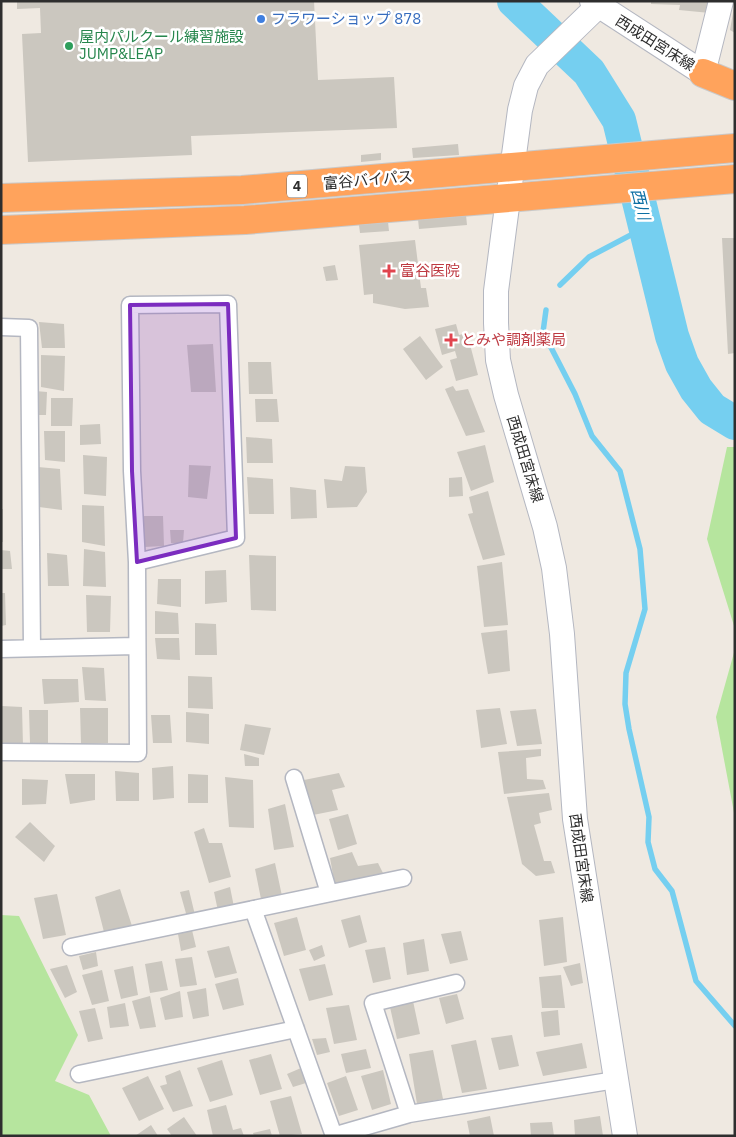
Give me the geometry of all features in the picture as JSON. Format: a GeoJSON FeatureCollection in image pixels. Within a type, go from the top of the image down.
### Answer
{"type":"FeatureCollection","features":[{"type":"Feature","properties":{"kind":"highway"},"geometry":{"type":"LineString","coordinates":[[703,73],[735,86]]}},
{"type":"Feature","properties":{"kind":"highway","name":"富谷バイパス"},"geometry":{"type":"LineString","coordinates":[[1,198],[242,190],[512,168],[646,154],[735,148]]}},
{"type":"Feature","properties":{"kind":"highway","name":"富谷バイパス"},"geometry":{"type":"LineString","coordinates":[[1,230],[244,220],[735,179]]}},
{"type":"Feature","properties":{"kind":"main road","name":"西成田宮床線"},"geometry":{"type":"LineString","coordinates":[[625,1136],[614,1080],[575,819],[562,634],[554,568],[545,527],[506,396],[498,360],[496,291],[522,102],[526,86],[537,65],[591,10],[703,73],[722,1]]}},
{"type":"Feature","properties":{"kind":"street"},"geometry":{"type":"LineString","coordinates":[[1,752],[138,753],[130,305],[228,304],[236,538],[136,562]]}},
{"type":"Feature","properties":{"kind":"street"},"geometry":{"type":"LineString","coordinates":[[1,327],[29,328],[32,648]]}},
{"type":"Feature","properties":{"kind":"street"},"geometry":{"type":"LineString","coordinates":[[1,649],[136,646]]}},
{"type":"Feature","properties":{"kind":"street"},"geometry":{"type":"LineString","coordinates":[[294,778],[329,893]]}},
{"type":"Feature","properties":{"kind":"street"},"geometry":{"type":"LineString","coordinates":[[71,946],[402,878]]}},
{"type":"Feature","properties":{"kind":"street"},"geometry":{"type":"LineString","coordinates":[[253,909],[333,1136],[409,1114],[614,1080]]}},
{"type":"Feature","properties":{"kind":"street"},"geometry":{"type":"LineString","coordinates":[[409,1114],[373,1004],[456,983]]}},
{"type":"Feature","properties":{"kind":"street"},"geometry":{"type":"LineString","coordinates":[[78,1074],[296,1029]]}},
{"type":"Feature","properties":{"kind":"highlighted area"},"geometry":{"type":"Polygon","coordinates":[[[228,304],[236,538],[137,562],[132,471],[130,305],[228,304]]]}},
{"type":"Feature","properties":{"kind":"green space"},"geometry":{"type":"Polygon","coordinates":[[[727,447],[735,447],[735,629],[707,539],[727,447]]]}},
{"type":"Feature","properties":{"kind":"green space"},"geometry":{"type":"Polygon","coordinates":[[[735,649],[735,818],[716,717],[735,649]]]}},
{"type":"Feature","properties":{"kind":"green space"},"geometry":{"type":"Polygon","coordinates":[[[1,915],[19,916],[78,1035],[55,1081],[89,1095],[111,1136],[1,1136],[1,915]]]}},
{"type":"Feature","properties":{"kind":"building"},"geometry":{"type":"Polygon","coordinates":[[[17,1],[314,1],[318,80],[394,77],[397,128],[191,136],[192,155],[28,162],[22,34],[41,33],[40,8],[17,9],[17,1]]]}},
{"type":"Feature","properties":{"kind":"building"},"geometry":{"type":"Polygon","coordinates":[[[651,1],[712,1],[710,13],[679,10],[680,5],[651,4],[651,1]]]}},
{"type":"Feature","properties":{"kind":"building"},"geometry":{"type":"Polygon","coordinates":[[[735,7],[735,33],[730,30],[735,7]]]}},
{"type":"Feature","properties":{"kind":"building"},"geometry":{"type":"Polygon","coordinates":[[[458,144],[459,155],[413,158],[412,148],[458,144]]]}},
{"type":"Feature","properties":{"kind":"building"},"geometry":{"type":"Polygon","coordinates":[[[381,153],[381,160],[361,162],[361,155],[381,153]]]}},
{"type":"Feature","properties":{"kind":"building"},"geometry":{"type":"Polygon","coordinates":[[[466,215],[467,225],[419,229],[418,219],[466,215]]]}},
{"type":"Feature","properties":{"kind":"building"},"geometry":{"type":"Polygon","coordinates":[[[388,222],[389,231],[360,233],[359,225],[388,222]]]}},
{"type":"Feature","properties":{"kind":"building"},"geometry":{"type":"Polygon","coordinates":[[[722,238],[735,238],[735,353],[728,354],[722,238]]]}},
{"type":"Feature","properties":{"kind":"building"},"geometry":{"type":"Polygon","coordinates":[[[415,240],[421,288],[426,288],[429,307],[405,309],[373,303],[373,294],[364,295],[359,245],[415,240]]]}},
{"type":"Feature","properties":{"kind":"building"},"geometry":{"type":"Polygon","coordinates":[[[335,265],[338,280],[326,281],[323,267],[335,265]]]}},
{"type":"Feature","properties":{"kind":"building"},"geometry":{"type":"Polygon","coordinates":[[[39,322],[64,324],[65,348],[42,348],[39,322]]]}},
{"type":"Feature","properties":{"kind":"building"},"geometry":{"type":"Polygon","coordinates":[[[456,324],[459,335],[467,333],[478,375],[456,381],[450,360],[457,358],[455,351],[442,355],[435,329],[456,324]]]}},
{"type":"Feature","properties":{"kind":"building"},"geometry":{"type":"Polygon","coordinates":[[[420,336],[443,367],[426,380],[403,349],[420,336]]]}},
{"type":"Feature","properties":{"kind":"building"},"geometry":{"type":"Polygon","coordinates":[[[213,344],[216,392],[191,392],[187,345],[213,344]]]}},
{"type":"Feature","properties":{"kind":"building"},"geometry":{"type":"Polygon","coordinates":[[[41,355],[65,356],[64,391],[41,387],[41,355]]]}},
{"type":"Feature","properties":{"kind":"building"},"geometry":{"type":"Polygon","coordinates":[[[248,362],[271,362],[273,394],[249,394],[248,362]]]}},
{"type":"Feature","properties":{"kind":"building"},"geometry":{"type":"Polygon","coordinates":[[[453,386],[456,391],[468,389],[485,432],[466,436],[445,389],[453,386]]]}},
{"type":"Feature","properties":{"kind":"building"},"geometry":{"type":"Polygon","coordinates":[[[35,391],[47,392],[46,415],[36,415],[35,391]]]}},
{"type":"Feature","properties":{"kind":"building"},"geometry":{"type":"Polygon","coordinates":[[[51,398],[73,398],[72,426],[51,426],[51,398]]]}},
{"type":"Feature","properties":{"kind":"building"},"geometry":{"type":"Polygon","coordinates":[[[255,399],[277,399],[279,422],[256,422],[255,399]]]}},
{"type":"Feature","properties":{"kind":"building"},"geometry":{"type":"Polygon","coordinates":[[[100,424],[101,444],[80,445],[80,425],[100,424]]]}},
{"type":"Feature","properties":{"kind":"building"},"geometry":{"type":"Polygon","coordinates":[[[44,431],[65,431],[65,462],[45,460],[44,431]]]}},
{"type":"Feature","properties":{"kind":"building"},"geometry":{"type":"Polygon","coordinates":[[[246,437],[272,439],[273,463],[247,463],[246,437]]]}},
{"type":"Feature","properties":{"kind":"building"},"geometry":{"type":"Polygon","coordinates":[[[485,445],[494,482],[471,491],[457,452],[485,445]]]}},
{"type":"Feature","properties":{"kind":"building"},"geometry":{"type":"Polygon","coordinates":[[[83,455],[107,457],[106,496],[84,494],[83,455]]]}},
{"type":"Feature","properties":{"kind":"building"},"geometry":{"type":"Polygon","coordinates":[[[189,465],[211,466],[207,499],[188,497],[189,465]]]}},
{"type":"Feature","properties":{"kind":"building"},"geometry":{"type":"Polygon","coordinates":[[[345,466],[365,467],[367,492],[357,507],[327,508],[324,479],[342,481],[345,466]]]}},
{"type":"Feature","properties":{"kind":"building"},"geometry":{"type":"Polygon","coordinates":[[[38,467],[60,469],[62,510],[39,507],[38,467]]]}},
{"type":"Feature","properties":{"kind":"building"},"geometry":{"type":"Polygon","coordinates":[[[247,477],[273,479],[274,514],[249,514],[247,477]]]}},
{"type":"Feature","properties":{"kind":"building"},"geometry":{"type":"Polygon","coordinates":[[[462,477],[463,496],[449,497],[449,478],[462,477]]]}},
{"type":"Feature","properties":{"kind":"building"},"geometry":{"type":"Polygon","coordinates":[[[290,487],[316,490],[317,518],[291,519],[290,487]]]}},
{"type":"Feature","properties":{"kind":"building"},"geometry":{"type":"Polygon","coordinates":[[[488,491],[505,555],[483,560],[468,514],[473,513],[469,497],[488,491]]]}},
{"type":"Feature","properties":{"kind":"building"},"geometry":{"type":"Polygon","coordinates":[[[82,505],[104,506],[105,546],[82,542],[82,505]]]}},
{"type":"Feature","properties":{"kind":"building"},"geometry":{"type":"Polygon","coordinates":[[[1,509],[3,509],[3,542],[1,542],[1,509]]]}},
{"type":"Feature","properties":{"kind":"building"},"geometry":{"type":"Polygon","coordinates":[[[142,516],[163,516],[164,546],[144,547],[142,516]]]}},
{"type":"Feature","properties":{"kind":"building"},"geometry":{"type":"Polygon","coordinates":[[[170,530],[184,530],[183,543],[171,543],[170,530]]]}},
{"type":"Feature","properties":{"kind":"building"},"geometry":{"type":"Polygon","coordinates":[[[84,549],[105,552],[106,587],[83,586],[84,549]]]}},
{"type":"Feature","properties":{"kind":"building"},"geometry":{"type":"Polygon","coordinates":[[[1,550],[10,551],[12,569],[1,569],[1,550]]]}},
{"type":"Feature","properties":{"kind":"building"},"geometry":{"type":"Polygon","coordinates":[[[47,553],[67,555],[69,586],[48,586],[47,553]]]}},
{"type":"Feature","properties":{"kind":"building"},"geometry":{"type":"Polygon","coordinates":[[[249,555],[276,556],[276,611],[251,610],[249,555]]]}},
{"type":"Feature","properties":{"kind":"building"},"geometry":{"type":"Polygon","coordinates":[[[502,562],[508,625],[484,627],[477,566],[502,562]]]}},
{"type":"Feature","properties":{"kind":"building"},"geometry":{"type":"Polygon","coordinates":[[[226,570],[227,602],[205,604],[205,571],[226,570]]]}},
{"type":"Feature","properties":{"kind":"building"},"geometry":{"type":"Polygon","coordinates":[[[158,579],[181,579],[181,607],[157,604],[158,579]]]}},
{"type":"Feature","properties":{"kind":"building"},"geometry":{"type":"Polygon","coordinates":[[[1,593],[5,593],[6,625],[1,626],[1,593]]]}},
{"type":"Feature","properties":{"kind":"building"},"geometry":{"type":"Polygon","coordinates":[[[86,595],[111,596],[110,632],[87,632],[86,595]]]}},
{"type":"Feature","properties":{"kind":"building"},"geometry":{"type":"Polygon","coordinates":[[[155,611],[178,613],[179,634],[155,634],[155,611]]]}},
{"type":"Feature","properties":{"kind":"building"},"geometry":{"type":"Polygon","coordinates":[[[195,623],[216,624],[217,655],[195,655],[195,623]]]}},
{"type":"Feature","properties":{"kind":"building"},"geometry":{"type":"Polygon","coordinates":[[[507,630],[510,671],[488,674],[481,633],[507,630]]]}},
{"type":"Feature","properties":{"kind":"building"},"geometry":{"type":"Polygon","coordinates":[[[155,638],[179,638],[180,660],[157,659],[155,638]]]}},
{"type":"Feature","properties":{"kind":"building"},"geometry":{"type":"Polygon","coordinates":[[[82,667],[104,668],[106,701],[85,700],[82,667]]]}},
{"type":"Feature","properties":{"kind":"building"},"geometry":{"type":"Polygon","coordinates":[[[188,676],[212,677],[213,709],[188,708],[188,676]]]}},
{"type":"Feature","properties":{"kind":"building"},"geometry":{"type":"Polygon","coordinates":[[[42,679],[78,679],[79,702],[44,704],[42,679]]]}},
{"type":"Feature","properties":{"kind":"building"},"geometry":{"type":"Polygon","coordinates":[[[2,706],[22,707],[23,746],[2,745],[2,706]]]}},
{"type":"Feature","properties":{"kind":"building"},"geometry":{"type":"Polygon","coordinates":[[[80,708],[108,708],[108,743],[81,744],[80,708]]]}},
{"type":"Feature","properties":{"kind":"building"},"geometry":{"type":"Polygon","coordinates":[[[500,708],[507,744],[481,748],[476,710],[500,708]]]}},
{"type":"Feature","properties":{"kind":"building"},"geometry":{"type":"Polygon","coordinates":[[[536,709],[542,744],[517,746],[510,711],[536,709]]]}},
{"type":"Feature","properties":{"kind":"building"},"geometry":{"type":"Polygon","coordinates":[[[29,710],[48,710],[48,743],[30,743],[29,710]]]}},
{"type":"Feature","properties":{"kind":"building"},"geometry":{"type":"Polygon","coordinates":[[[186,712],[209,714],[209,744],[186,742],[186,712]]]}},
{"type":"Feature","properties":{"kind":"building"},"geometry":{"type":"Polygon","coordinates":[[[151,715],[170,715],[172,743],[153,743],[151,715]]]}},
{"type":"Feature","properties":{"kind":"building"},"geometry":{"type":"Polygon","coordinates":[[[245,724],[271,728],[264,755],[240,750],[245,724]]]}},
{"type":"Feature","properties":{"kind":"building"},"geometry":{"type":"Polygon","coordinates":[[[541,749],[541,756],[526,758],[527,779],[543,780],[546,789],[504,794],[498,752],[541,749]]]}},
{"type":"Feature","properties":{"kind":"building"},"geometry":{"type":"Polygon","coordinates":[[[244,754],[259,758],[259,766],[245,766],[244,754]]]}},
{"type":"Feature","properties":{"kind":"building"},"geometry":{"type":"Polygon","coordinates":[[[173,766],[174,798],[153,800],[152,768],[173,766]]]}},
{"type":"Feature","properties":{"kind":"building"},"geometry":{"type":"Polygon","coordinates":[[[115,771],[139,773],[139,801],[116,801],[115,771]]]}},
{"type":"Feature","properties":{"kind":"building"},"geometry":{"type":"Polygon","coordinates":[[[339,773],[345,787],[332,790],[338,810],[313,815],[304,780],[339,773]]]}},
{"type":"Feature","properties":{"kind":"building"},"geometry":{"type":"Polygon","coordinates":[[[65,774],[95,774],[95,800],[70,804],[65,774]]]}},
{"type":"Feature","properties":{"kind":"building"},"geometry":{"type":"Polygon","coordinates":[[[188,774],[208,775],[208,803],[188,803],[188,774]]]}},
{"type":"Feature","properties":{"kind":"building"},"geometry":{"type":"Polygon","coordinates":[[[225,777],[253,780],[254,828],[229,827],[225,777]]]}},
{"type":"Feature","properties":{"kind":"building"},"geometry":{"type":"Polygon","coordinates":[[[22,779],[48,780],[46,804],[22,805],[22,779]]]}},
{"type":"Feature","properties":{"kind":"building"},"geometry":{"type":"Polygon","coordinates":[[[549,793],[552,810],[539,813],[541,823],[534,825],[544,861],[551,861],[555,873],[536,876],[522,864],[507,797],[549,793]]]}},
{"type":"Feature","properties":{"kind":"building"},"geometry":{"type":"Polygon","coordinates":[[[285,804],[294,847],[274,850],[268,809],[285,804]]]}},
{"type":"Feature","properties":{"kind":"building"},"geometry":{"type":"Polygon","coordinates":[[[348,814],[357,844],[338,850],[329,819],[348,814]]]}},
{"type":"Feature","properties":{"kind":"building"},"geometry":{"type":"Polygon","coordinates":[[[30,822],[55,846],[44,862],[15,837],[30,822]]]}},
{"type":"Feature","properties":{"kind":"building"},"geometry":{"type":"Polygon","coordinates":[[[204,828],[209,843],[222,843],[231,877],[209,883],[194,832],[204,828]]]}},
{"type":"Feature","properties":{"kind":"building"},"geometry":{"type":"Polygon","coordinates":[[[352,852],[358,866],[378,863],[385,877],[335,886],[330,858],[352,852]]]}},
{"type":"Feature","properties":{"kind":"building"},"geometry":{"type":"Polygon","coordinates":[[[275,863],[282,896],[261,899],[255,869],[275,863]]]}},
{"type":"Feature","properties":{"kind":"building"},"geometry":{"type":"Polygon","coordinates":[[[230,887],[234,907],[218,911],[214,892],[230,887]]]}},
{"type":"Feature","properties":{"kind":"building"},"geometry":{"type":"Polygon","coordinates":[[[120,889],[132,926],[104,932],[95,897],[120,889]]]}},
{"type":"Feature","properties":{"kind":"building"},"geometry":{"type":"Polygon","coordinates":[[[189,890],[195,915],[187,917],[180,892],[189,890]]]}},
{"type":"Feature","properties":{"kind":"building"},"geometry":{"type":"Polygon","coordinates":[[[57,894],[66,935],[43,939],[34,898],[57,894]]]}},
{"type":"Feature","properties":{"kind":"building"},"geometry":{"type":"Polygon","coordinates":[[[360,915],[367,942],[349,948],[341,920],[360,915]]]}},
{"type":"Feature","properties":{"kind":"building"},"geometry":{"type":"Polygon","coordinates":[[[297,917],[306,950],[284,956],[274,923],[297,917]]]}},
{"type":"Feature","properties":{"kind":"building"},"geometry":{"type":"Polygon","coordinates":[[[563,917],[567,962],[544,966],[539,920],[563,917]]]}},
{"type":"Feature","properties":{"kind":"building"},"geometry":{"type":"Polygon","coordinates":[[[192,930],[196,947],[181,951],[178,934],[192,930]]]}},
{"type":"Feature","properties":{"kind":"building"},"geometry":{"type":"Polygon","coordinates":[[[461,931],[468,960],[450,964],[441,934],[461,931]]]}},
{"type":"Feature","properties":{"kind":"building"},"geometry":{"type":"Polygon","coordinates":[[[424,939],[429,971],[407,975],[403,943],[424,939]]]}},
{"type":"Feature","properties":{"kind":"building"},"geometry":{"type":"Polygon","coordinates":[[[322,945],[325,956],[314,961],[309,950],[322,945]]]}},
{"type":"Feature","properties":{"kind":"building"},"geometry":{"type":"Polygon","coordinates":[[[229,946],[237,973],[215,978],[207,951],[229,946]]]}},
{"type":"Feature","properties":{"kind":"building"},"geometry":{"type":"Polygon","coordinates":[[[385,947],[391,979],[373,983],[365,950],[385,947]]]}},
{"type":"Feature","properties":{"kind":"building"},"geometry":{"type":"Polygon","coordinates":[[[96,952],[98,966],[83,970],[79,956],[96,952]]]}},
{"type":"Feature","properties":{"kind":"building"},"geometry":{"type":"Polygon","coordinates":[[[192,957],[197,985],[180,987],[175,959],[192,957]]]}},
{"type":"Feature","properties":{"kind":"building"},"geometry":{"type":"Polygon","coordinates":[[[162,961],[168,990],[150,993],[145,964],[162,961]]]}},
{"type":"Feature","properties":{"kind":"building"},"geometry":{"type":"Polygon","coordinates":[[[580,963],[583,983],[571,986],[563,967],[580,963]]]}},
{"type":"Feature","properties":{"kind":"building"},"geometry":{"type":"Polygon","coordinates":[[[325,964],[333,995],[309,1001],[299,969],[325,964]]]}},
{"type":"Feature","properties":{"kind":"building"},"geometry":{"type":"Polygon","coordinates":[[[67,965],[77,992],[65,998],[50,969],[67,965]]]}},
{"type":"Feature","properties":{"kind":"building"},"geometry":{"type":"Polygon","coordinates":[[[133,966],[138,995],[121,999],[114,970],[133,966]]]}},
{"type":"Feature","properties":{"kind":"building"},"geometry":{"type":"Polygon","coordinates":[[[102,970],[109,1001],[92,1005],[82,975],[102,970]]]}},
{"type":"Feature","properties":{"kind":"building"},"geometry":{"type":"Polygon","coordinates":[[[561,975],[565,1008],[542,1008],[539,977],[561,975]]]}},
{"type":"Feature","properties":{"kind":"building"},"geometry":{"type":"Polygon","coordinates":[[[238,978],[244,1005],[223,1010],[215,984],[238,978]]]}},
{"type":"Feature","properties":{"kind":"building"},"geometry":{"type":"Polygon","coordinates":[[[206,988],[209,1016],[193,1019],[187,992],[206,988]]]}},
{"type":"Feature","properties":{"kind":"building"},"geometry":{"type":"Polygon","coordinates":[[[180,991],[183,1017],[165,1020],[160,998],[180,991]]]}},
{"type":"Feature","properties":{"kind":"building"},"geometry":{"type":"Polygon","coordinates":[[[457,994],[464,1019],[446,1024],[439,998],[457,994]]]}},
{"type":"Feature","properties":{"kind":"building"},"geometry":{"type":"Polygon","coordinates":[[[150,996],[156,1027],[140,1029],[132,1001],[150,996]]]}},
{"type":"Feature","properties":{"kind":"building"},"geometry":{"type":"Polygon","coordinates":[[[413,1001],[420,1034],[397,1039],[390,1007],[413,1001]]]}},
{"type":"Feature","properties":{"kind":"building"},"geometry":{"type":"Polygon","coordinates":[[[125,1003],[129,1026],[110,1028],[107,1007],[125,1003]]]}},
{"type":"Feature","properties":{"kind":"building"},"geometry":{"type":"Polygon","coordinates":[[[349,1005],[357,1040],[334,1044],[326,1008],[349,1005]]]}},
{"type":"Feature","properties":{"kind":"building"},"geometry":{"type":"Polygon","coordinates":[[[95,1008],[103,1039],[88,1042],[79,1011],[95,1008]]]}},
{"type":"Feature","properties":{"kind":"building"},"geometry":{"type":"Polygon","coordinates":[[[558,1010],[560,1035],[544,1037],[541,1012],[558,1010]]]}},
{"type":"Feature","properties":{"kind":"building"},"geometry":{"type":"Polygon","coordinates":[[[512,1035],[519,1066],[499,1070],[491,1038],[512,1035]]]}},
{"type":"Feature","properties":{"kind":"building"},"geometry":{"type":"Polygon","coordinates":[[[326,1038],[330,1052],[317,1055],[312,1039],[326,1038]]]}},
{"type":"Feature","properties":{"kind":"building"},"geometry":{"type":"Polygon","coordinates":[[[476,1040],[487,1089],[462,1093],[451,1045],[476,1040]]]}},
{"type":"Feature","properties":{"kind":"building"},"geometry":{"type":"Polygon","coordinates":[[[582,1043],[587,1068],[543,1076],[536,1052],[582,1043]]]}},
{"type":"Feature","properties":{"kind":"building"},"geometry":{"type":"Polygon","coordinates":[[[366,1049],[371,1068],[346,1073],[341,1054],[366,1049]]]}},
{"type":"Feature","properties":{"kind":"building"},"geometry":{"type":"Polygon","coordinates":[[[433,1050],[443,1099],[417,1104],[409,1054],[433,1050]]]}},
{"type":"Feature","properties":{"kind":"building"},"geometry":{"type":"Polygon","coordinates":[[[271,1054],[282,1089],[260,1095],[249,1060],[271,1054]]]}},
{"type":"Feature","properties":{"kind":"building"},"geometry":{"type":"Polygon","coordinates":[[[222,1060],[233,1095],[210,1102],[197,1068],[222,1060]]]}},
{"type":"Feature","properties":{"kind":"building"},"geometry":{"type":"Polygon","coordinates":[[[301,1068],[306,1083],[293,1087],[287,1074],[301,1068]]]}},
{"type":"Feature","properties":{"kind":"building"},"geometry":{"type":"Polygon","coordinates":[[[180,1070],[193,1106],[173,1112],[160,1086],[167,1084],[165,1076],[180,1070]]]}},
{"type":"Feature","properties":{"kind":"building"},"geometry":{"type":"Polygon","coordinates":[[[383,1070],[391,1104],[372,1110],[361,1076],[383,1070]]]}},
{"type":"Feature","properties":{"kind":"building"},"geometry":{"type":"Polygon","coordinates":[[[148,1076],[164,1109],[139,1121],[122,1088],[148,1076]]]}},
{"type":"Feature","properties":{"kind":"building"},"geometry":{"type":"Polygon","coordinates":[[[346,1076],[358,1110],[339,1116],[327,1083],[346,1076]]]}},
{"type":"Feature","properties":{"kind":"building"},"geometry":{"type":"Polygon","coordinates":[[[291,1096],[302,1134],[280,1136],[270,1101],[291,1096]]]}},
{"type":"Feature","properties":{"kind":"building"},"geometry":{"type":"Polygon","coordinates":[[[226,1105],[233,1130],[241,1128],[244,1136],[213,1136],[207,1110],[226,1105]]]}},
{"type":"Feature","properties":{"kind":"building"},"geometry":{"type":"Polygon","coordinates":[[[490,1116],[494,1136],[470,1136],[467,1121],[490,1116]]]}},
{"type":"Feature","properties":{"kind":"building"},"geometry":{"type":"Polygon","coordinates":[[[600,1116],[603,1136],[575,1136],[574,1120],[600,1116]]]}},
{"type":"Feature","properties":{"kind":"building"},"geometry":{"type":"Polygon","coordinates":[[[184,1117],[197,1136],[172,1136],[167,1129],[184,1117]]]}},
{"type":"Feature","properties":{"kind":"building"},"geometry":{"type":"Polygon","coordinates":[[[552,1122],[554,1136],[531,1136],[530,1123],[552,1122]]]}},
{"type":"Feature","properties":{"kind":"building"},"geometry":{"type":"Polygon","coordinates":[[[151,1125],[158,1136],[135,1136],[151,1125]]]}},
{"type":"Feature","properties":{"kind":"building"},"geometry":{"type":"Polygon","coordinates":[[[270,1129],[272,1136],[254,1136],[253,1133],[270,1129]]]}},
{"type":"Feature","properties":{"kind":"waterway","name":"西川"},"geometry":{"type":"LineString","coordinates":[[514,1],[589,72],[619,120],[672,336],[682,364],[696,389],[712,409],[735,423]]}},
{"type":"Feature","properties":{"kind":"waterway"},"geometry":{"type":"LineString","coordinates":[[560,285],[589,257],[646,227]]}},
{"type":"Feature","properties":{"kind":"waterway"},"geometry":{"type":"LineString","coordinates":[[546,310],[543,332],[575,394],[592,436],[620,471],[640,549],[645,609],[626,673],[625,704],[649,817],[648,842],[655,869],[672,891],[696,981],[735,1026]]}},
{"type":"Feature","properties":{"kind":"place","name":"フラワーショップ 878"},"geometry":{"type":"Point","coordinates":[261,19]}},
{"type":"Feature","properties":{"kind":"place","name":"屋内パルクール練習施設 JUMP&LEAP"},"geometry":{"type":"Point","coordinates":[69,46]}},
{"type":"Feature","properties":{"kind":"place","name":"富谷医院"},"geometry":{"type":"Point","coordinates":[389,271]}},
{"type":"Feature","properties":{"kind":"place","name":"とみや調剤薬局"},"geometry":{"type":"Point","coordinates":[451,340]}}]}
